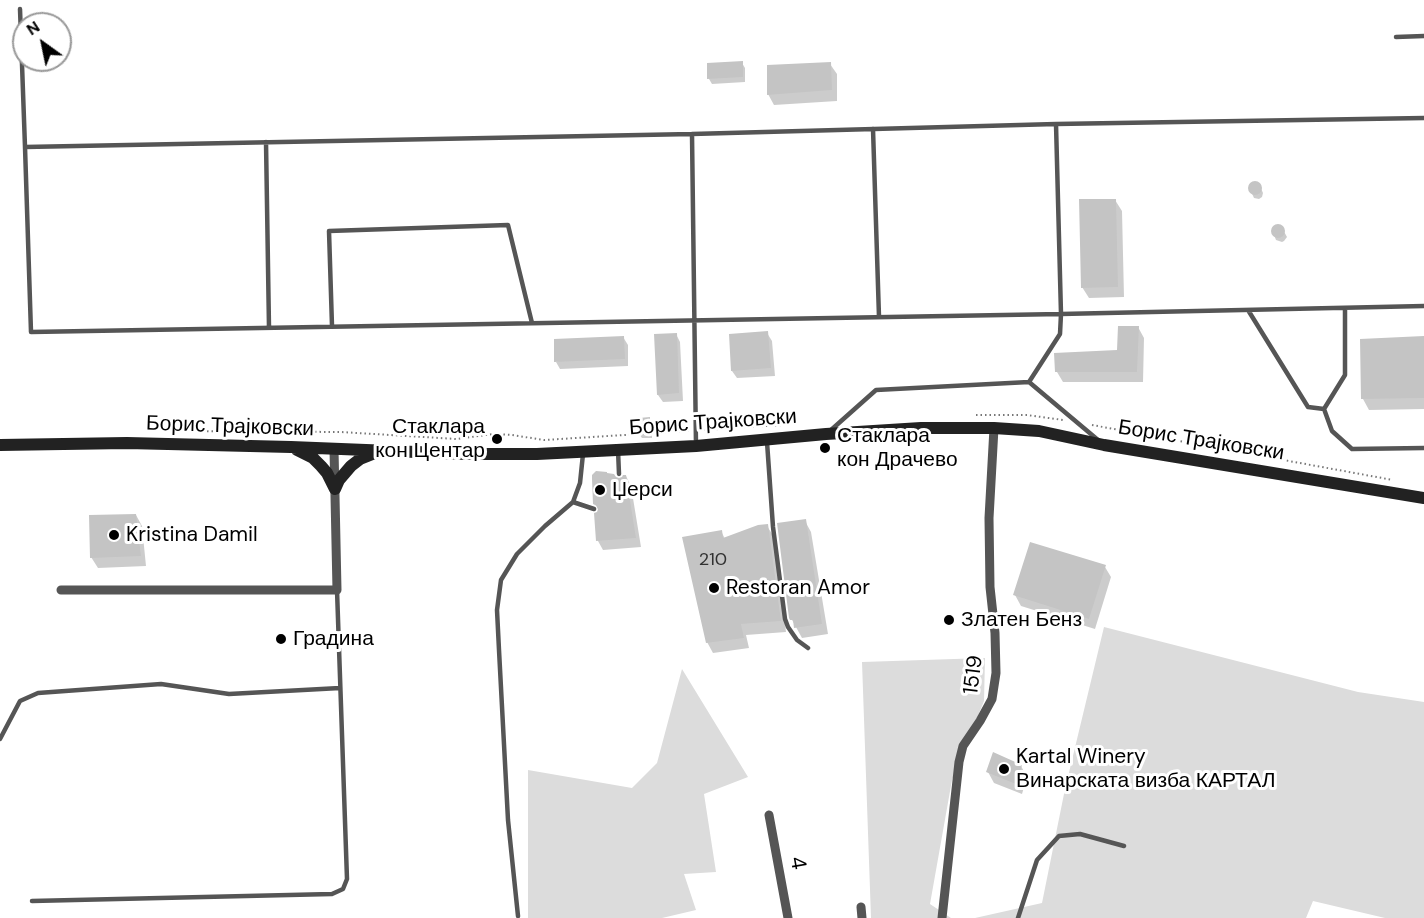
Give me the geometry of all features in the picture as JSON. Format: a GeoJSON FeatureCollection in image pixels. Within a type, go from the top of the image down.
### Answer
{"type":"FeatureCollection","features":[{"type":"Feature","properties":{"kind":"main road","name":"Борис Трајковски"},"geometry":{"type":"LineString","coordinates":[[0,446],[127,443],[537,454],[696,446],[921,428],[994,428],[1039,431],[1104,445],[1424,498]]}},
{"type":"Feature","properties":{"kind":"main road"},"geometry":{"type":"LineString","coordinates":[[291,447],[321,465],[335,489]]}},
{"type":"Feature","properties":{"kind":"main road"},"geometry":{"type":"LineString","coordinates":[[335,489],[339,480],[351,466],[360,459],[379,451]]}},
{"type":"Feature","properties":{"kind":"street","name":"1519"},"geometry":{"type":"LineString","coordinates":[[942,918],[959,762],[963,746],[992,699],[996,673],[995,633],[990,588],[989,518],[994,428]]}},
{"type":"Feature","properties":{"kind":"street"},"geometry":{"type":"LineString","coordinates":[[61,590],[337,590],[334,449]]}},
{"type":"Feature","properties":{"kind":"street","name":"4"},"geometry":{"type":"LineString","coordinates":[[769,815],[788,918]]}},
{"type":"Feature","properties":{"kind":"street"},"geometry":{"type":"LineString","coordinates":[[861,907],[862,918]]}},
{"type":"Feature","properties":{"kind":"lane"},"geometry":{"type":"LineString","coordinates":[[20,9],[30,332],[1424,306]]}},
{"type":"Feature","properties":{"kind":"lane"},"geometry":{"type":"LineString","coordinates":[[1396,37],[1424,36]]}},
{"type":"Feature","properties":{"kind":"lane"},"geometry":{"type":"LineString","coordinates":[[25,147],[1424,118]]}},
{"type":"Feature","properties":{"kind":"lane"},"geometry":{"type":"LineString","coordinates":[[1029,382],[1060,334],[1056,124]]}},
{"type":"Feature","properties":{"kind":"lane"},"geometry":{"type":"LineString","coordinates":[[873,129],[879,317]]}},
{"type":"Feature","properties":{"kind":"lane"},"geometry":{"type":"LineString","coordinates":[[692,134],[696,446]]}},
{"type":"Feature","properties":{"kind":"lane"},"geometry":{"type":"LineString","coordinates":[[266,142],[269,328]]}},
{"type":"Feature","properties":{"kind":"lane"},"geometry":{"type":"LineString","coordinates":[[332,326],[329,231],[508,225],[532,323]]}},
{"type":"Feature","properties":{"kind":"lane"},"geometry":{"type":"LineString","coordinates":[[1324,409],[1346,375],[1345,308]]}},
{"type":"Feature","properties":{"kind":"lane"},"geometry":{"type":"LineString","coordinates":[[1248,310],[1308,407],[1324,409]]}},
{"type":"Feature","properties":{"kind":"lane"},"geometry":{"type":"LineString","coordinates":[[826,434],[876,390],[1029,382],[1104,445]]}},
{"type":"Feature","properties":{"kind":"lane"},"geometry":{"type":"LineString","coordinates":[[1324,409],[1332,431],[1352,449],[1424,448]]}},
{"type":"Feature","properties":{"kind":"lane"},"geometry":{"type":"LineString","coordinates":[[767,439],[773,527],[784,619],[797,640],[808,648]]}},
{"type":"Feature","properties":{"kind":"lane"},"geometry":{"type":"LineString","coordinates":[[618,450],[619,474]]}},
{"type":"Feature","properties":{"kind":"lane"},"geometry":{"type":"LineString","coordinates":[[518,916],[508,820],[499,650],[497,610],[501,580],[517,554],[573,502],[580,483],[583,452]]}},
{"type":"Feature","properties":{"kind":"lane"},"geometry":{"type":"LineString","coordinates":[[573,502],[594,509]]}},
{"type":"Feature","properties":{"kind":"lane"},"geometry":{"type":"LineString","coordinates":[[32,901],[332,894],[343,890],[347,879],[337,590]]}},
{"type":"Feature","properties":{"kind":"lane"},"geometry":{"type":"LineString","coordinates":[[0,739],[20,701],[38,693],[161,684],[229,694],[340,688]]}},
{"type":"Feature","properties":{"kind":"lane"},"geometry":{"type":"LineString","coordinates":[[1018,918],[1037,860],[1059,836],[1080,834],[1124,846]]}},
{"type":"Feature","properties":{"kind":"shaded area"},"geometry":{"type":"Polygon","coordinates":[[[1104,627],[1358,692],[1424,702],[1424,918],[1385,918],[1313,901],[1306,918],[975,918],[1042,903],[1065,789],[1104,627]]]}},
{"type":"Feature","properties":{"kind":"shaded area"},"geometry":{"type":"Polygon","coordinates":[[[985,658],[984,701],[952,780],[930,904],[951,918],[871,918],[862,662],[985,658]]]}},
{"type":"Feature","properties":{"kind":"shaded area"},"geometry":{"type":"Polygon","coordinates":[[[682,669],[748,777],[704,794],[716,872],[684,874],[696,910],[662,918],[528,918],[528,770],[632,788],[657,763],[682,669]]]}},
{"type":"Feature","properties":{"kind":"building"},"geometry":{"type":"Polygon","coordinates":[[[743,61],[743,77],[707,79],[707,63],[743,61]]]}},
{"type":"Feature","properties":{"kind":"building"},"geometry":{"type":"Polygon","coordinates":[[[831,62],[832,90],[767,95],[767,65],[831,62]]]}},
{"type":"Feature","properties":{"kind":"building"},"geometry":{"type":"Polygon","coordinates":[[[1255,181],[1260,183],[1262,188],[1260,193],[1255,195],[1250,193],[1248,188],[1250,183],[1255,181]]]}},
{"type":"Feature","properties":{"kind":"building"},"geometry":{"type":"Polygon","coordinates":[[[1079,199],[1116,199],[1118,287],[1081,288],[1079,199]]]}},
{"type":"Feature","properties":{"kind":"building"},"geometry":{"type":"Polygon","coordinates":[[[1278,224],[1283,226],[1285,231],[1283,236],[1278,238],[1273,236],[1271,231],[1273,226],[1278,224]]]}},
{"type":"Feature","properties":{"kind":"building"},"geometry":{"type":"Polygon","coordinates":[[[1118,326],[1139,326],[1137,372],[1055,372],[1054,353],[1117,350],[1118,326]]]}},
{"type":"Feature","properties":{"kind":"building"},"geometry":{"type":"Polygon","coordinates":[[[768,331],[771,368],[731,371],[729,334],[768,331]]]}},
{"type":"Feature","properties":{"kind":"building"},"geometry":{"type":"Polygon","coordinates":[[[677,333],[679,393],[657,395],[654,334],[677,333]]]}},
{"type":"Feature","properties":{"kind":"building"},"geometry":{"type":"Polygon","coordinates":[[[624,336],[625,359],[554,362],[554,339],[624,336]]]}},
{"type":"Feature","properties":{"kind":"building"},"geometry":{"type":"Polygon","coordinates":[[[1424,336],[1424,398],[1361,399],[1360,339],[1424,336]]]}},
{"type":"Feature","properties":{"kind":"building"},"geometry":{"type":"Polygon","coordinates":[[[650,417],[650,433],[638,434],[639,418],[650,417]]]}},
{"type":"Feature","properties":{"kind":"building"},"geometry":{"type":"Polygon","coordinates":[[[596,471],[614,474],[619,478],[626,475],[636,538],[596,541],[594,513],[598,509],[593,504],[592,475],[596,471]]]}},
{"type":"Feature","properties":{"kind":"building","name":"Kristina Damil"},"geometry":{"type":"Polygon","coordinates":[[[136,514],[141,556],[90,558],[89,515],[136,514]]]}},
{"type":"Feature","properties":{"kind":"building"},"geometry":{"type":"Polygon","coordinates":[[[806,519],[822,624],[794,628],[793,620],[789,618],[777,523],[806,519]]]}},
{"type":"Feature","properties":{"kind":"building"},"geometry":{"type":"Polygon","coordinates":[[[768,524],[781,621],[741,624],[744,638],[706,643],[682,537],[722,530],[723,538],[758,525],[768,524]]]}},
{"type":"Feature","properties":{"kind":"building"},"geometry":{"type":"Polygon","coordinates":[[[1030,542],[1106,565],[1089,619],[1013,595],[1030,542]]]}},
{"type":"Feature","properties":{"kind":"building","name":"Kartal Winery Винарската визба КАРТАЛ"},"geometry":{"type":"Polygon","coordinates":[[[993,752],[1022,765],[1016,784],[986,772],[993,752]]]}},
{"type":"Feature","properties":{"kind":"place","name":"Стаклара кон Центар"},"geometry":{"type":"Point","coordinates":[497,439]}},
{"type":"Feature","properties":{"kind":"place","name":"Стаклара кон Драчево"},"geometry":{"type":"Point","coordinates":[825,448]}},
{"type":"Feature","properties":{"kind":"place","name":"Џерси"},"geometry":{"type":"Point","coordinates":[600,490]}},
{"type":"Feature","properties":{"kind":"place","name":"Kristina Damil"},"geometry":{"type":"Point","coordinates":[114,535]}},
{"type":"Feature","properties":{"kind":"place","name":"Restoran Amor"},"geometry":{"type":"Point","coordinates":[714,588]}},
{"type":"Feature","properties":{"kind":"place","name":"Златен Бенз"},"geometry":{"type":"Point","coordinates":[949,620]}},
{"type":"Feature","properties":{"kind":"place","name":"Градина"},"geometry":{"type":"Point","coordinates":[281,639]}},
{"type":"Feature","properties":{"kind":"place","name":"Kartal Winery Винарската визба КАРТАЛ"},"geometry":{"type":"Point","coordinates":[1004,769]}}]}
